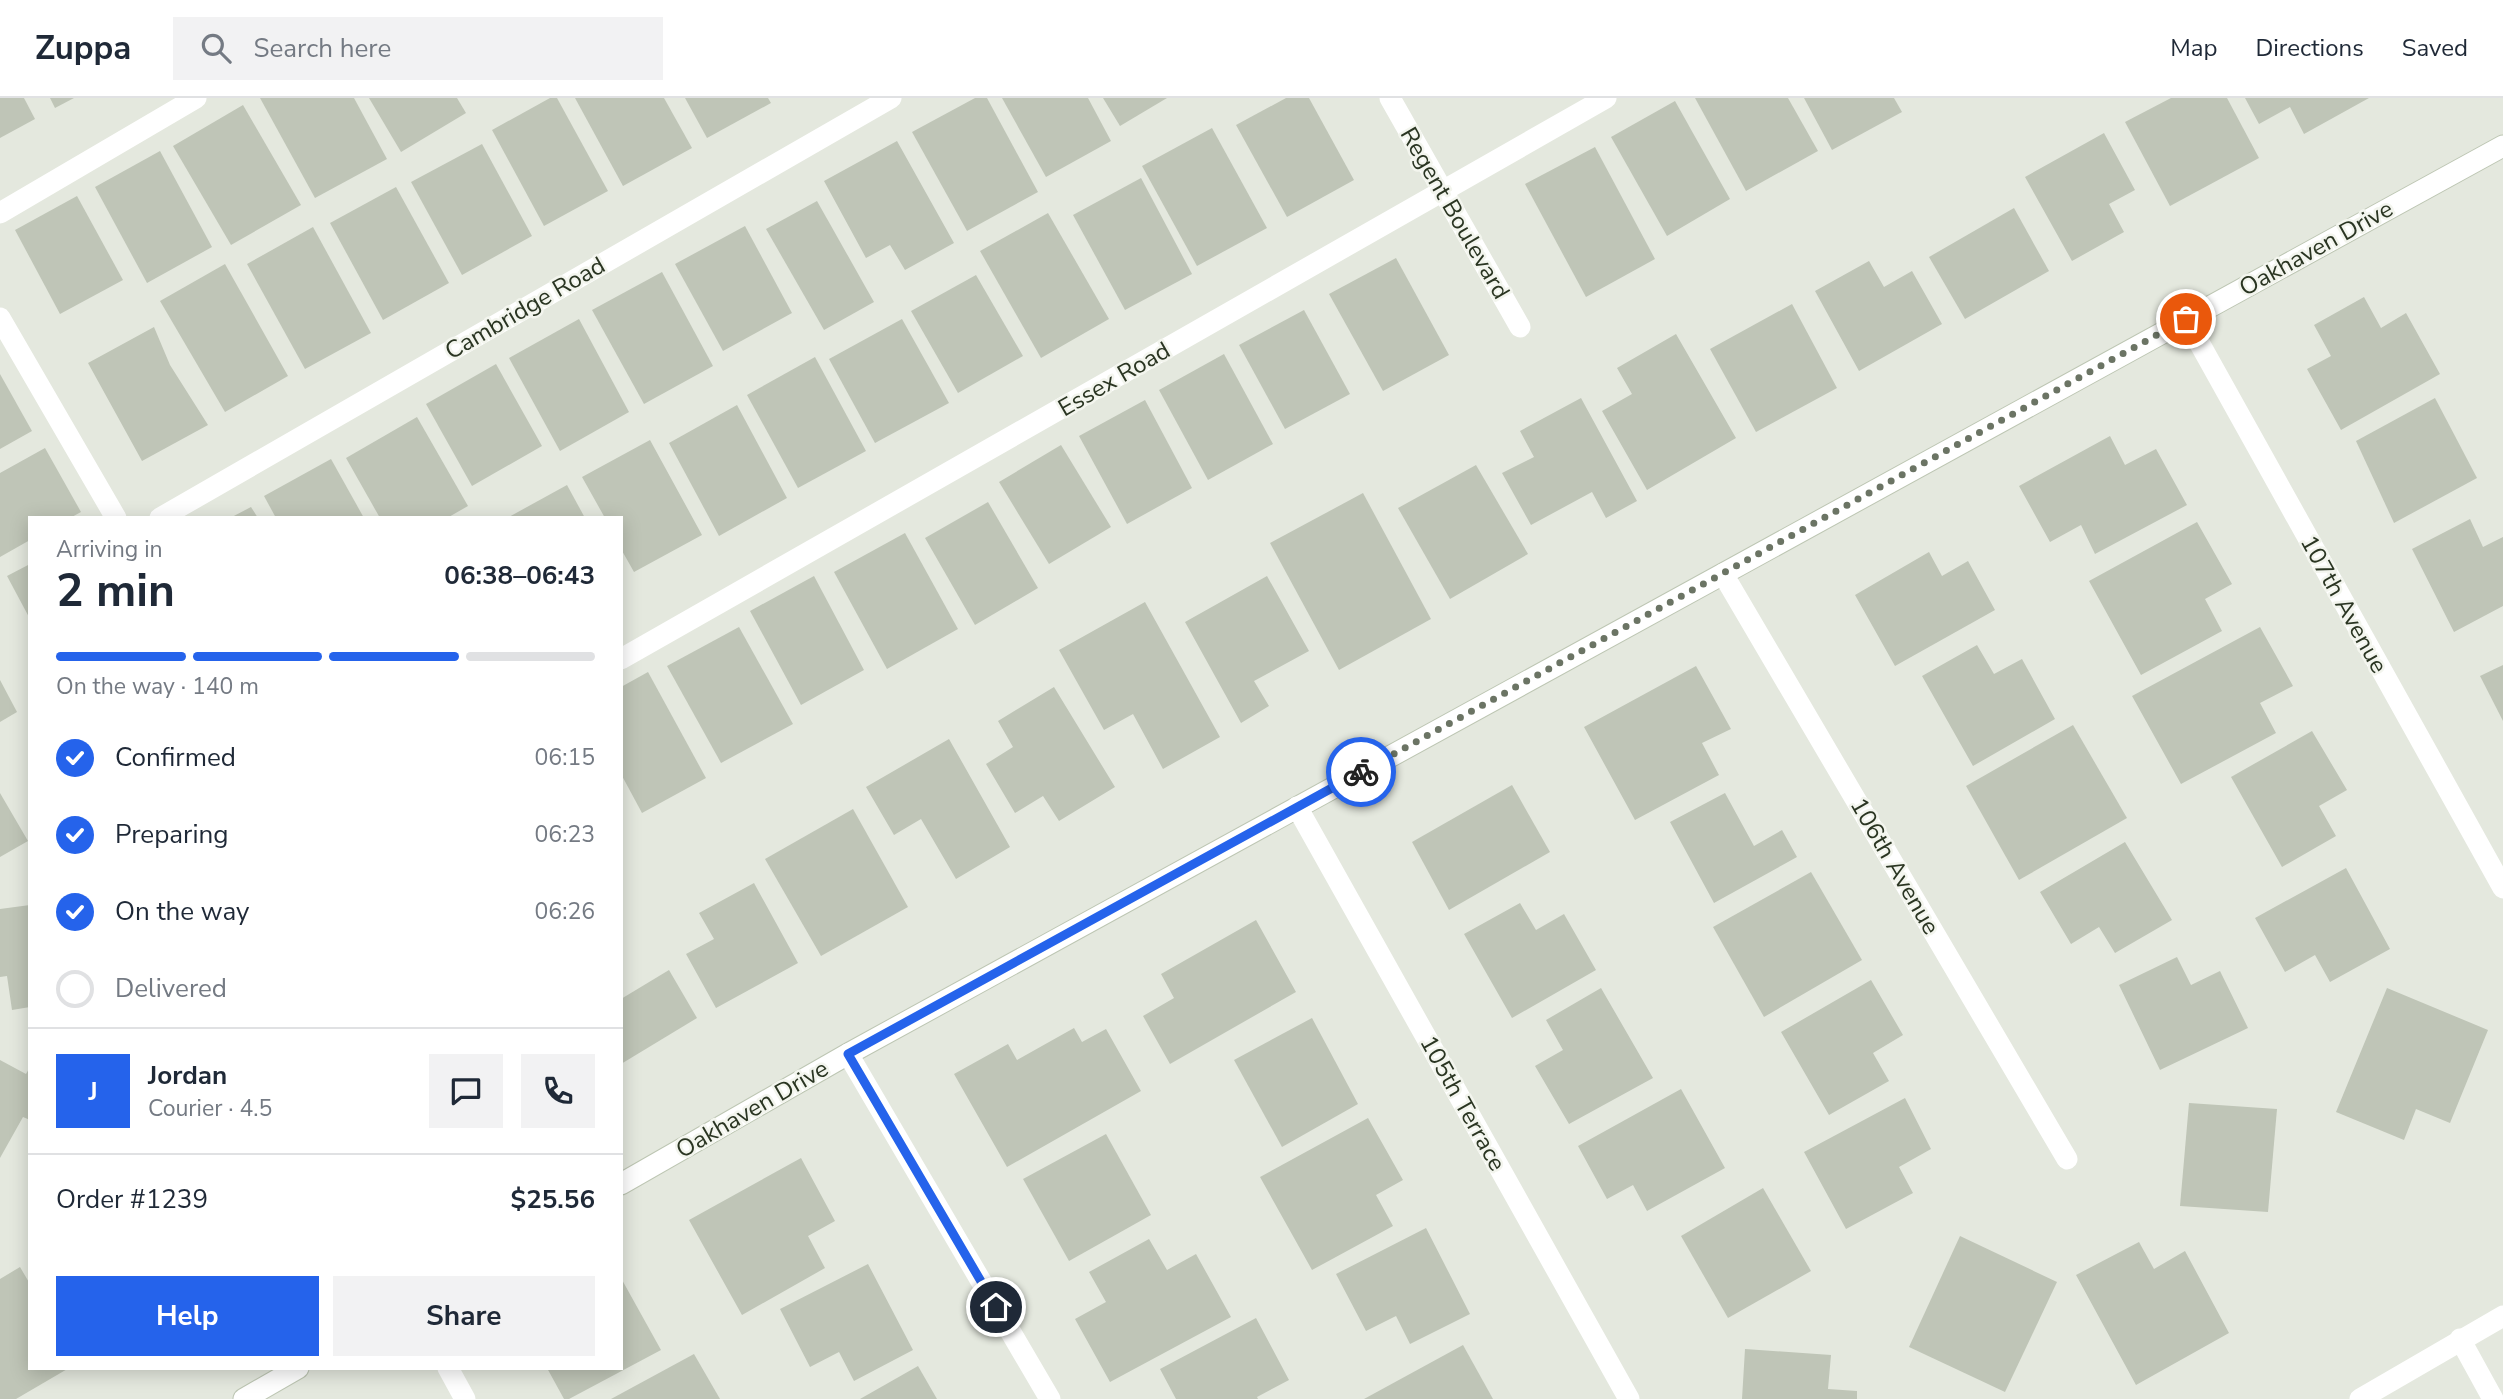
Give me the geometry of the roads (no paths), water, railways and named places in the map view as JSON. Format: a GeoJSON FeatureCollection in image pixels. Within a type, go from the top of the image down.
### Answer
{"type":"FeatureCollection","features":[{"type":"Feature","properties":{"kind":"street"},"geometry":{"type":"LineString","coordinates":[[0,213],[196,98]]}},
{"type":"Feature","properties":{"kind":"street","name":"Cambridge Road"},"geometry":{"type":"LineString","coordinates":[[163,516],[891,98]]}},
{"type":"Feature","properties":{"kind":"street","name":"Regent Boulevard"},"geometry":{"type":"LineString","coordinates":[[1390,98],[1520,327]]}},
{"type":"Feature","properties":{"kind":"street","name":"Essex Road"},"geometry":{"type":"LineString","coordinates":[[623,658],[1606,98]]}},
{"type":"Feature","properties":{"kind":"street","name":"Oakhaven Drive"},"geometry":{"type":"LineString","coordinates":[[623,1183],[848,1054],[2503,146]]}},
{"type":"Feature","properties":{"kind":"street"},"geometry":{"type":"LineString","coordinates":[[0,318],[115,516]]}},
{"type":"Feature","properties":{"kind":"street","name":"107th Avenue"},"geometry":{"type":"LineString","coordinates":[[2186,319],[2503,888]]}},
{"type":"Feature","properties":{"kind":"street","name":"106th Avenue"},"geometry":{"type":"LineString","coordinates":[[1723,574],[2067,1159]]}},
{"type":"Feature","properties":{"kind":"street","name":"105th Terrace"},"geometry":{"type":"LineString","coordinates":[[1297,807],[1629,1399]]}},
{"type":"Feature","properties":{"kind":"street"},"geometry":{"type":"LineString","coordinates":[[848,1054],[1050,1399]]}},
{"type":"Feature","properties":{"kind":"street"},"geometry":{"type":"LineString","coordinates":[[2360,1399],[2503,1315]]}},
{"type":"Feature","properties":{"kind":"street"},"geometry":{"type":"LineString","coordinates":[[2460,1339],[2493,1399]]}},
{"type":"Feature","properties":{"kind":"street"},"geometry":{"type":"LineString","coordinates":[[244,1399],[295,1370]]}},
{"type":"Feature","properties":{"kind":"street"},"geometry":{"type":"LineString","coordinates":[[449,1370],[465,1399]]}}]}
